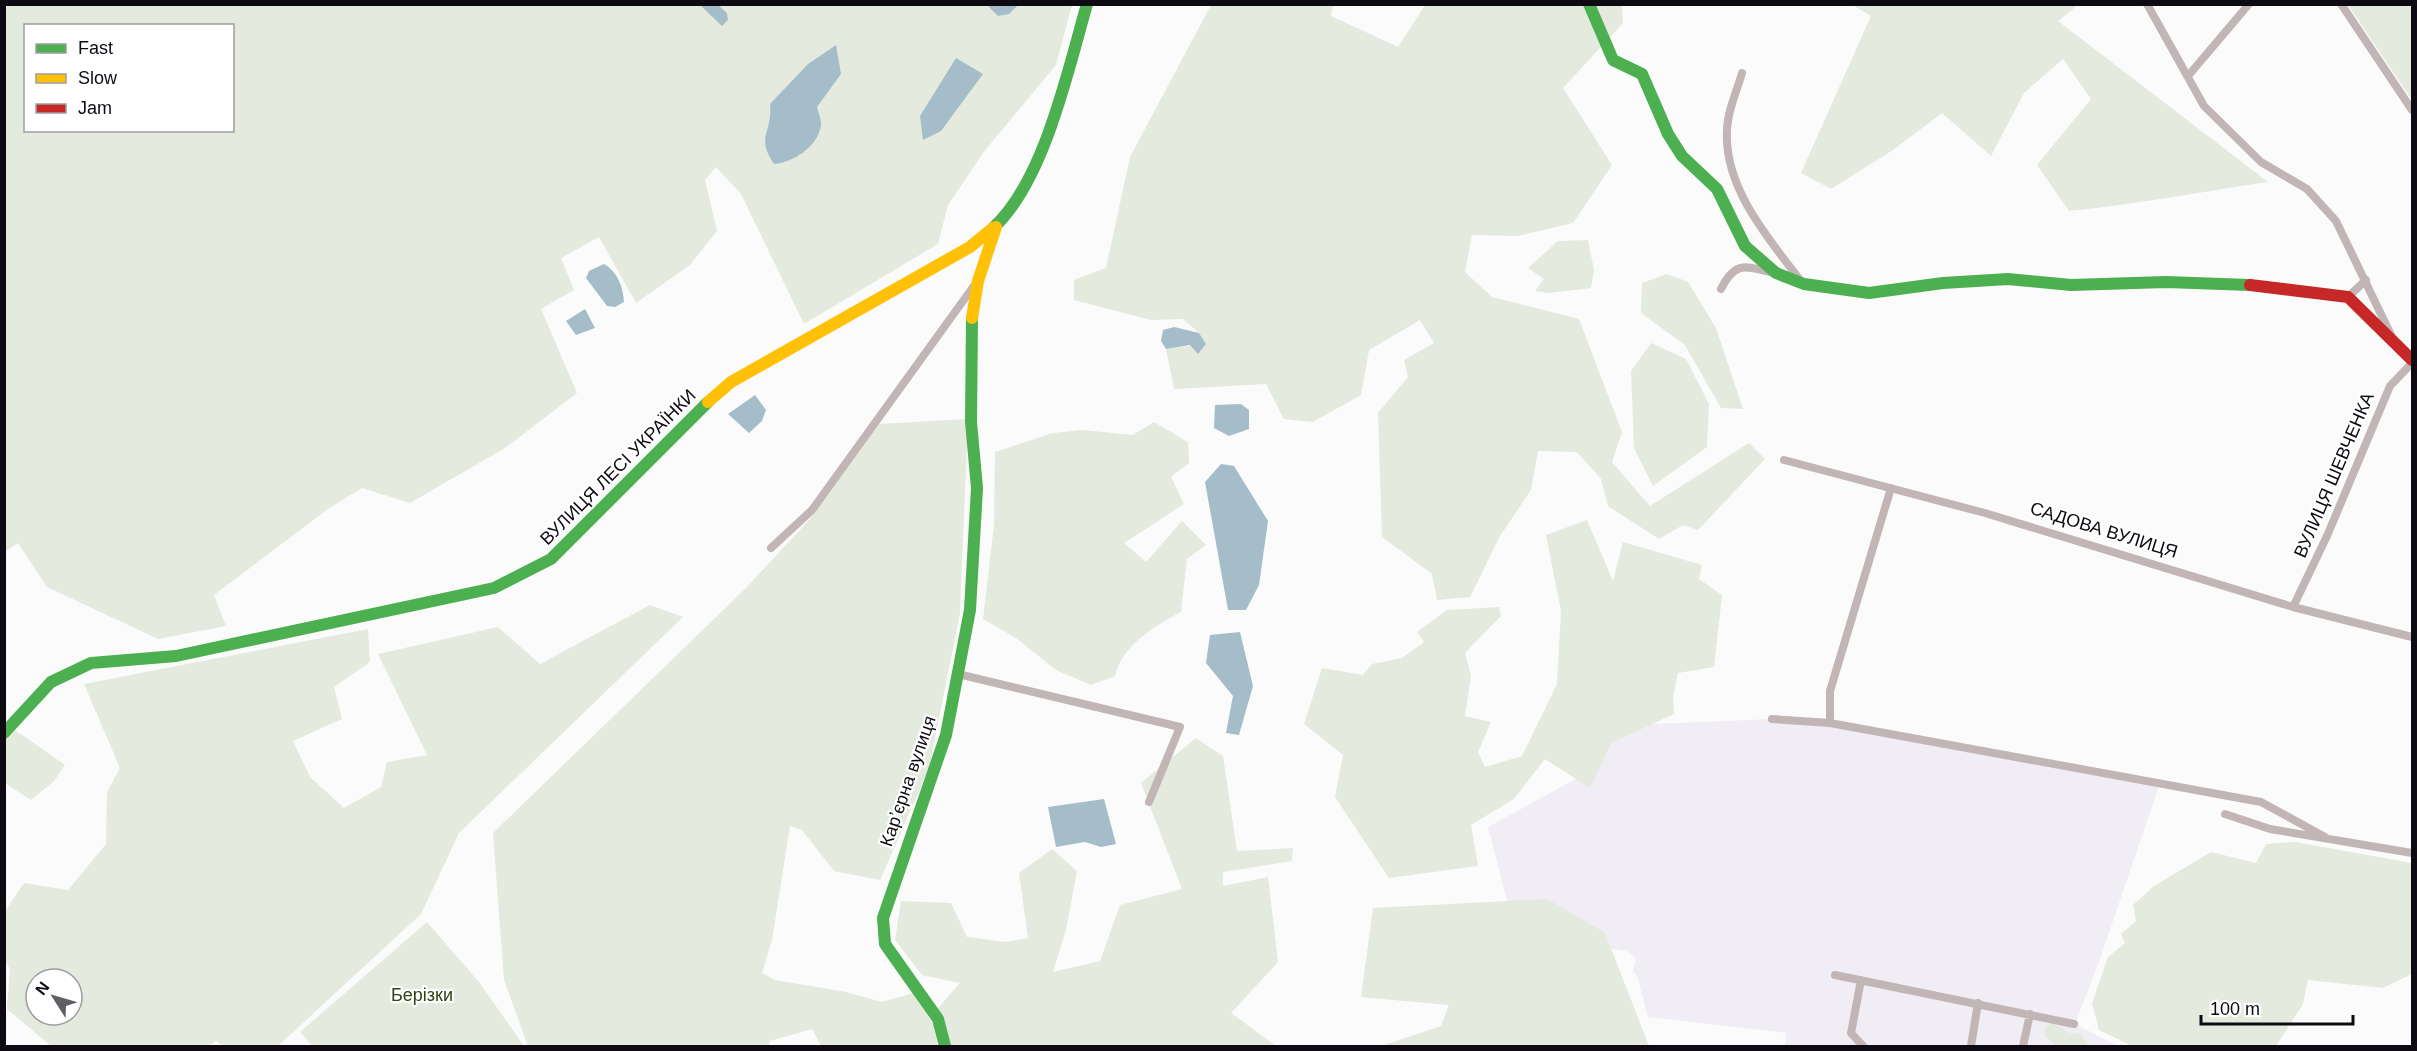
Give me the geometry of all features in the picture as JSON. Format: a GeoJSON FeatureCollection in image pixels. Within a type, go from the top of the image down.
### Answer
{"type":"FeatureCollection","features":[{"type":"Feature","properties":{"kind":"street","name":"ВУЛИЦЯ ЛЕСІ УКРАЇНКИ"},"geometry":{"type":"LineString","coordinates":[[4,734],[51,682],[91,663],[176,657],[494,588],[551,559],[691,416],[731,382],[962,251],[996,226],[1029,181],[1061,94],[1087,4]]}},
{"type":"Feature","properties":{"kind":"street"},"geometry":{"type":"LineString","coordinates":[[1589,4],[1613,60],[1642,74],[1668,134],[1677,148],[1717,189],[1745,246],[1776,273]]}},
{"type":"Feature","properties":{"kind":"street"},"geometry":{"type":"LineString","coordinates":[[2147,4],[2204,106],[2261,162],[2307,189],[2336,221],[2395,342]]}},
{"type":"Feature","properties":{"kind":"street"},"geometry":{"type":"LineString","coordinates":[[2188,76],[2249,4]]}},
{"type":"Feature","properties":{"kind":"street"},"geometry":{"type":"LineString","coordinates":[[2341,4],[2412,110]]}},
{"type":"Feature","properties":{"kind":"street"},"geometry":{"type":"LineString","coordinates":[[1742,73],[1726,129],[1728,157],[1745,201],[1804,284]]}},
{"type":"Feature","properties":{"kind":"street","name":"ВУЛИЦЯ ЛЕСІ УКРАЇНКИ"},"geometry":{"type":"LineString","coordinates":[[971,410],[972,317],[980,275],[996,226]]}},
{"type":"Feature","properties":{"kind":"street"},"geometry":{"type":"LineString","coordinates":[[771,548],[812,510],[980,275],[975,258],[962,251]]}},
{"type":"Feature","properties":{"kind":"street"},"geometry":{"type":"LineString","coordinates":[[1721,289],[1727,277],[1742,266],[1776,273],[1804,284],[1869,293],[1943,283],[2008,279],[2071,285],[2166,282],[2273,286],[2348,297],[2412,361]]}},
{"type":"Feature","properties":{"kind":"street"},"geometry":{"type":"LineString","coordinates":[[2348,297],[2366,280]]}},
{"type":"Feature","properties":{"kind":"street","name":"ВУЛИЦЯ ШЕВЧЕНКА"},"geometry":{"type":"LineString","coordinates":[[2293,607],[2327,536],[2390,386],[2412,361]]}},
{"type":"Feature","properties":{"kind":"street","name":"Карʼєрна вулиця"},"geometry":{"type":"LineString","coordinates":[[945,1047],[938,1019],[885,944],[883,918],[901,860],[946,735],[970,610],[977,488],[971,410]]}},
{"type":"Feature","properties":{"kind":"street","name":"САДОВА ВУЛИЦЯ"},"geometry":{"type":"LineString","coordinates":[[1784,460],[1985,513],[2293,607],[2412,637]]}},
{"type":"Feature","properties":{"kind":"street"},"geometry":{"type":"LineString","coordinates":[[1830,723],[1830,691],[1891,488]]}},
{"type":"Feature","properties":{"kind":"street"},"geometry":{"type":"LineString","coordinates":[[958,674],[1180,727],[1149,802]]}},
{"type":"Feature","properties":{"kind":"street"},"geometry":{"type":"LineString","coordinates":[[1772,719],[1830,723],[2261,802],[2325,837]]}},
{"type":"Feature","properties":{"kind":"street"},"geometry":{"type":"LineString","coordinates":[[2225,814],[2270,829],[2412,853]]}},
{"type":"Feature","properties":{"kind":"street"},"geometry":{"type":"LineString","coordinates":[[1835,975],[2074,1024]]}},
{"type":"Feature","properties":{"kind":"street"},"geometry":{"type":"LineString","coordinates":[[1861,980],[1851,1033],[1863,1047]]}},
{"type":"Feature","properties":{"kind":"street"},"geometry":{"type":"LineString","coordinates":[[1971,1047],[1978,1003]]}},
{"type":"Feature","properties":{"kind":"street"},"geometry":{"type":"LineString","coordinates":[[2023,1047],[2030,1014]]}},
{"type":"Feature","properties":{"kind":"shaded area"},"geometry":{"type":"Polygon","coordinates":[[[1772,719],[1830,723],[2160,783],[2099,962],[2075,1024],[2118,1046],[1785,1046],[1786,1033],[1648,1017],[1637,976],[1633,971],[1636,958],[1626,951],[1515,932],[1488,827],[1574,780],[1599,743],[1606,726],[1772,719]]]}},
{"type":"Feature","properties":{"kind":"green space"},"geometry":{"type":"Polygon","coordinates":[[[2079,4],[2058,21],[2268,182],[2069,211],[2037,165],[2091,99],[2063,59],[2024,93],[1991,156],[1942,113],[1893,150],[1831,189],[1801,173],[1871,16],[1853,5],[2079,4]]]}},
{"type":"Feature","properties":{"kind":"green space"},"geometry":{"type":"Polygon","coordinates":[[[5,5],[1072,5],[1056,65],[983,153],[948,205],[938,244],[804,324],[741,194],[716,167],[705,180],[717,231],[690,265],[636,303],[599,237],[561,258],[574,290],[541,309],[577,393],[505,448],[410,503],[362,488],[328,509],[214,595],[226,626],[158,639],[47,587],[18,543],[5,552],[5,5]]]}},
{"type":"Feature","properties":{"kind":"green space"},"geometry":{"type":"Polygon","coordinates":[[[1211,5],[1333,5],[1331,16],[1398,47],[1425,5],[1622,5],[1623,23],[1563,88],[1612,165],[1573,223],[1517,236],[1472,235],[1465,272],[1492,297],[1579,319],[1622,432],[1612,462],[1650,506],[1749,443],[1765,459],[1698,530],[1683,525],[1659,539],[1608,506],[1601,479],[1577,452],[1538,451],[1531,490],[1500,536],[1470,597],[1437,600],[1432,574],[1382,537],[1378,413],[1408,377],[1404,360],[1434,343],[1420,320],[1369,350],[1361,395],[1313,422],[1284,419],[1266,384],[1174,389],[1166,349],[1205,344],[1199,333],[1183,319],[1151,320],[1074,300],[1074,280],[1106,268],[1130,157],[1211,5]]]}},
{"type":"Feature","properties":{"kind":"green space"},"geometry":{"type":"Polygon","coordinates":[[[2348,5],[2412,5],[2412,100],[2348,5]]]}},
{"type":"Feature","properties":{"kind":"green space"},"geometry":{"type":"Polygon","coordinates":[[[1588,240],[1594,270],[1591,288],[1549,293],[1535,291],[1544,279],[1528,268],[1558,241],[1588,240]]]}},
{"type":"Feature","properties":{"kind":"green space"},"geometry":{"type":"Polygon","coordinates":[[[1667,274],[1688,282],[1716,328],[1743,409],[1721,408],[1685,345],[1641,313],[1642,283],[1667,274]]]}},
{"type":"Feature","properties":{"kind":"green space"},"geometry":{"type":"Polygon","coordinates":[[[1651,343],[1686,359],[1709,404],[1707,447],[1653,486],[1634,448],[1631,371],[1651,343]]]}},
{"type":"Feature","properties":{"kind":"green space"},"geometry":{"type":"Polygon","coordinates":[[[968,419],[960,613],[929,768],[880,880],[834,871],[802,830],[790,826],[772,940],[762,973],[775,980],[846,992],[882,1002],[913,993],[934,1026],[938,1046],[821,1046],[812,1029],[770,1041],[769,1046],[528,1046],[504,980],[493,833],[745,589],[810,519],[879,424],[968,419]]]}},
{"type":"Feature","properties":{"kind":"green space"},"geometry":{"type":"Polygon","coordinates":[[[1154,422],[1188,442],[1189,463],[1171,477],[1184,504],[1124,543],[1146,562],[1182,521],[1206,545],[1187,559],[1181,612],[1140,638],[1124,655],[1115,676],[1091,685],[1056,670],[1016,638],[983,619],[994,525],[995,452],[1053,433],[1082,430],[1133,435],[1154,422]]]}},
{"type":"Feature","properties":{"kind":"green space"},"geometry":{"type":"Polygon","coordinates":[[[1587,520],[1613,581],[1623,542],[1702,565],[1699,579],[1722,595],[1714,667],[1678,673],[1673,697],[1674,714],[1611,743],[1590,788],[1545,759],[1514,799],[1471,825],[1478,866],[1389,878],[1335,797],[1343,755],[1304,724],[1322,668],[1363,675],[1372,664],[1402,658],[1424,642],[1417,632],[1447,610],[1499,607],[1501,616],[1465,653],[1471,676],[1465,716],[1491,722],[1478,752],[1485,767],[1522,756],[1557,684],[1561,611],[1546,535],[1587,520]]]}},
{"type":"Feature","properties":{"kind":"green space"},"geometry":{"type":"Polygon","coordinates":[[[650,605],[683,617],[459,833],[421,914],[278,1046],[223,1046],[216,1041],[209,1046],[51,1046],[28,1027],[84,1027],[84,967],[24,967],[24,1023],[7,1009],[10,969],[5,961],[5,911],[24,883],[68,890],[106,844],[107,792],[120,768],[84,684],[368,629],[370,662],[334,687],[342,719],[293,741],[310,777],[344,808],[381,787],[387,762],[427,755],[378,654],[498,627],[540,664],[650,605]]]}},
{"type":"Feature","properties":{"kind":"green space"},"geometry":{"type":"Polygon","coordinates":[[[15,730],[65,765],[54,781],[31,800],[5,783],[4,741],[15,730]]]}},
{"type":"Feature","properties":{"kind":"green space"},"geometry":{"type":"Polygon","coordinates":[[[1196,738],[1223,756],[1237,851],[1293,848],[1292,861],[1223,872],[1223,886],[1268,877],[1278,962],[1231,1013],[1276,1046],[948,1046],[938,1008],[960,983],[922,975],[895,940],[901,901],[951,903],[967,937],[1006,942],[1028,938],[1019,873],[1052,849],[1077,871],[1066,930],[1053,972],[1100,961],[1120,905],[1182,889],[1141,783],[1196,738]]]}},
{"type":"Feature","properties":{"kind":"green space"},"geometry":{"type":"Polygon","coordinates":[[[2295,842],[2412,863],[2412,974],[2383,988],[2308,980],[2303,1004],[2276,1046],[2132,1046],[2099,1030],[2092,1003],[2108,957],[2125,943],[2121,934],[2136,921],[2133,905],[2154,886],[2211,852],[2256,863],[2266,844],[2295,842]]]}},
{"type":"Feature","properties":{"kind":"green space"},"geometry":{"type":"Polygon","coordinates":[[[1547,899],[1605,933],[1649,1046],[1381,1046],[1441,1026],[1449,1005],[1361,997],[1373,908],[1547,899]]]}},
{"type":"Feature","properties":{"kind":"green space","name":"Берізки"},"geometry":{"type":"Polygon","coordinates":[[[427,922],[479,982],[524,1046],[312,1046],[300,1032],[427,922]]]}},
{"type":"Feature","properties":{"kind":"green space"},"geometry":{"type":"Polygon","coordinates":[[[2051,1021],[2069,1033],[2080,1034],[2090,1046],[2056,1046],[2045,1036],[2046,1027],[2051,1021]]]}},
{"type":"Feature","properties":{"kind":"water"},"geometry":{"type":"Polygon","coordinates":[[[700,5],[718,5],[727,13],[728,20],[722,26],[700,5]]]}},
{"type":"Feature","properties":{"kind":"water"},"geometry":{"type":"Polygon","coordinates":[[[987,5],[1018,5],[1009,14],[998,16],[987,5]]]}},
{"type":"Feature","properties":{"kind":"water"},"geometry":{"type":"Polygon","coordinates":[[[836,45],[841,74],[817,107],[821,124],[819,134],[810,147],[797,157],[774,164],[768,155],[765,140],[770,104],[808,64],[836,45]]]}},
{"type":"Feature","properties":{"kind":"water"},"geometry":{"type":"Polygon","coordinates":[[[956,58],[983,74],[941,131],[923,140],[920,116],[956,58]]]}},
{"type":"Feature","properties":{"kind":"water"},"geometry":{"type":"Polygon","coordinates":[[[604,264],[619,280],[622,291],[624,302],[615,307],[607,306],[586,278],[589,271],[604,264]]]}},
{"type":"Feature","properties":{"kind":"water"},"geometry":{"type":"Polygon","coordinates":[[[585,309],[595,328],[576,335],[566,321],[585,309]]]}},
{"type":"Feature","properties":{"kind":"water"},"geometry":{"type":"Polygon","coordinates":[[[1174,327],[1199,333],[1206,344],[1198,354],[1190,345],[1166,349],[1161,341],[1163,330],[1174,327]]]}},
{"type":"Feature","properties":{"kind":"water"},"geometry":{"type":"Polygon","coordinates":[[[755,395],[766,410],[762,421],[749,433],[728,414],[755,395]]]}},
{"type":"Feature","properties":{"kind":"water"},"geometry":{"type":"Polygon","coordinates":[[[1241,404],[1249,410],[1249,429],[1229,436],[1214,428],[1215,405],[1241,404]]]}},
{"type":"Feature","properties":{"kind":"water"},"geometry":{"type":"Polygon","coordinates":[[[1221,464],[1234,466],[1268,521],[1259,585],[1246,610],[1228,610],[1205,482],[1221,464]]]}},
{"type":"Feature","properties":{"kind":"water"},"geometry":{"type":"Polygon","coordinates":[[[1240,632],[1253,686],[1239,735],[1226,733],[1233,696],[1206,663],[1210,635],[1240,632]]]}},
{"type":"Feature","properties":{"kind":"water"},"geometry":{"type":"Polygon","coordinates":[[[1104,799],[1116,844],[1101,847],[1085,842],[1056,847],[1048,807],[1104,799]]]}},
{"type":"Feature","properties":{"kind":"traffic: fast"},"geometry":{"type":"LineString","coordinates":[[993,228],[1011,208],[1027,183],[1040,154],[1052,124],[1087,4]]}},
{"type":"Feature","properties":{"kind":"traffic: fast"},"geometry":{"type":"LineString","coordinates":[[1589,4],[1613,60],[1642,74],[1668,134],[1682,156],[1717,189],[1745,246],[1776,273],[1804,284],[1869,293],[1943,283],[2008,279],[2071,285],[2166,282],[2250,285]]}},
{"type":"Feature","properties":{"kind":"traffic: fast"},"geometry":{"type":"LineString","coordinates":[[945,1046],[938,1019],[885,944],[883,918],[946,735],[970,610],[977,488],[971,422],[972,318]]}},
{"type":"Feature","properties":{"kind":"traffic: fast"},"geometry":{"type":"LineString","coordinates":[[4,733],[51,682],[91,663],[176,656],[494,588],[551,559],[708,402]]}},
{"type":"Feature","properties":{"kind":"traffic: slow"},"geometry":{"type":"LineString","coordinates":[[972,318],[978,281],[996,227]]}},
{"type":"Feature","properties":{"kind":"traffic: slow"},"geometry":{"type":"LineString","coordinates":[[708,402],[731,382],[970,247],[993,228]]}},
{"type":"Feature","properties":{"kind":"traffic: jam"},"geometry":{"type":"LineString","coordinates":[[2250,285],[2348,297],[2412,360]]}}]}
